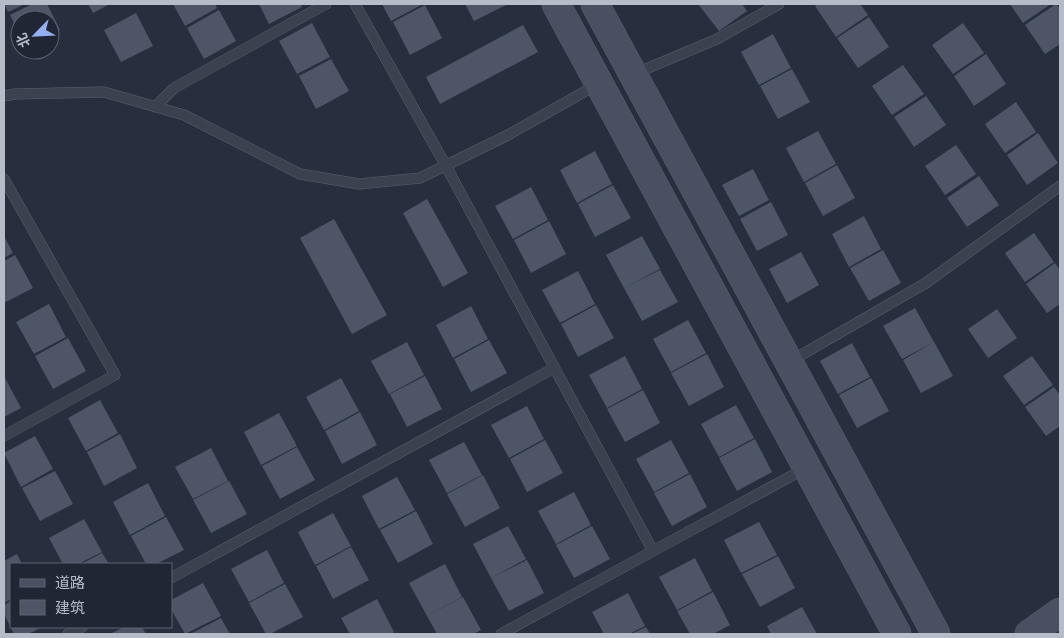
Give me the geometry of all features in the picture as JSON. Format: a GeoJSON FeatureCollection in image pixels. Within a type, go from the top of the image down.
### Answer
{"type":"FeatureCollection","features":[{"type":"Feature","properties":{"kind":"street"},"geometry":{"type":"LineString","coordinates":[[556,4],[896,634]]}},
{"type":"Feature","properties":{"kind":"street"},"geometry":{"type":"LineString","coordinates":[[595,4],[936,634]]}},
{"type":"Feature","properties":{"kind":"street"},"geometry":{"type":"LineString","coordinates":[[599,84],[633,74]]}},
{"type":"Feature","properties":{"kind":"street"},"geometry":{"type":"LineString","coordinates":[[1029,634],[1060,612]]}},
{"type":"Feature","properties":{"kind":"lane"},"geometry":{"type":"LineString","coordinates":[[155,107],[174,88],[326,4]]}},
{"type":"Feature","properties":{"kind":"lane"},"geometry":{"type":"LineString","coordinates":[[355,4],[446,166],[653,551]]}},
{"type":"Feature","properties":{"kind":"lane"},"geometry":{"type":"LineString","coordinates":[[633,74],[716,39],[779,4]]}},
{"type":"Feature","properties":{"kind":"lane"},"geometry":{"type":"LineString","coordinates":[[4,96],[15,94],[104,92],[184,116],[300,174],[359,184],[420,178],[508,135],[599,84]]}},
{"type":"Feature","properties":{"kind":"lane"},"geometry":{"type":"LineString","coordinates":[[4,179],[115,375],[4,436]]}},
{"type":"Feature","properties":{"kind":"lane"},"geometry":{"type":"LineString","coordinates":[[789,362],[926,283],[1060,186]]}},
{"type":"Feature","properties":{"kind":"lane"},"geometry":{"type":"LineString","coordinates":[[172,577],[554,368]]}},
{"type":"Feature","properties":{"kind":"lane"},"geometry":{"type":"LineString","coordinates":[[501,634],[807,468]]}},
{"type":"Feature","properties":{"kind":"lane"},"geometry":{"type":"LineString","coordinates":[[68,634],[80,628]]}},
{"type":"Feature","properties":{"kind":"building"},"geometry":{"type":"Polygon","coordinates":[[[4,4],[25,4],[10,10],[8,12],[4,4]]]}},
{"type":"Feature","properties":{"kind":"building"},"geometry":{"type":"Polygon","coordinates":[[[32,4],[47,4],[50,10],[20,10],[32,4]]]}},
{"type":"Feature","properties":{"kind":"building"},"geometry":{"type":"Polygon","coordinates":[[[88,4],[110,4],[93,13],[88,4]]]}},
{"type":"Feature","properties":{"kind":"building"},"geometry":{"type":"Polygon","coordinates":[[[173,4],[215,4],[217,8],[185,26],[173,4]]]}},
{"type":"Feature","properties":{"kind":"building"},"geometry":{"type":"Polygon","coordinates":[[[259,4],[301,4],[302,7],[269,24],[259,4]]]}},
{"type":"Feature","properties":{"kind":"building"},"geometry":{"type":"Polygon","coordinates":[[[382,4],[423,4],[391,21],[382,4]]]}},
{"type":"Feature","properties":{"kind":"building"},"geometry":{"type":"Polygon","coordinates":[[[465,4],[508,4],[474,21],[465,4]]]}},
{"type":"Feature","properties":{"kind":"building"},"geometry":{"type":"Polygon","coordinates":[[[698,4],[742,4],[747,11],[719,31],[698,4]]]}},
{"type":"Feature","properties":{"kind":"building"},"geometry":{"type":"Polygon","coordinates":[[[818,4],[860,4],[868,15],[836,37],[815,6],[818,4]]]}},
{"type":"Feature","properties":{"kind":"building"},"geometry":{"type":"Polygon","coordinates":[[[1010,4],[1051,4],[1023,23],[1010,4]]]}},
{"type":"Feature","properties":{"kind":"building"},"geometry":{"type":"Polygon","coordinates":[[[1056,4],[1060,8],[1060,44],[1045,54],[1025,25],[1056,4]]]}},
{"type":"Feature","properties":{"kind":"building"},"geometry":{"type":"Polygon","coordinates":[[[425,5],[442,38],[410,55],[393,22],[425,5]]]}},
{"type":"Feature","properties":{"kind":"building"},"geometry":{"type":"Polygon","coordinates":[[[219,10],[236,41],[204,59],[187,28],[219,10]]]}},
{"type":"Feature","properties":{"kind":"building"},"geometry":{"type":"Polygon","coordinates":[[[136,13],[153,46],[121,62],[104,30],[136,13]]]}},
{"type":"Feature","properties":{"kind":"building"},"geometry":{"type":"Polygon","coordinates":[[[869,17],[889,47],[858,68],[837,38],[869,17]]]}},
{"type":"Feature","properties":{"kind":"building"},"geometry":{"type":"Polygon","coordinates":[[[312,23],[330,57],[297,74],[279,41],[312,23]]]}},
{"type":"Feature","properties":{"kind":"building"},"geometry":{"type":"Polygon","coordinates":[[[963,23],[984,53],[953,74],[932,45],[963,23]]]}},
{"type":"Feature","properties":{"kind":"building"},"geometry":{"type":"Polygon","coordinates":[[[523,25],[538,52],[440,104],[426,77],[523,25]]]}},
{"type":"Feature","properties":{"kind":"building"},"geometry":{"type":"Polygon","coordinates":[[[773,34],[791,68],[759,85],[741,52],[773,34]]]}},
{"type":"Feature","properties":{"kind":"building"},"geometry":{"type":"Polygon","coordinates":[[[986,54],[1006,84],[974,106],[954,76],[986,54]]]}},
{"type":"Feature","properties":{"kind":"building"},"geometry":{"type":"Polygon","coordinates":[[[331,59],[349,91],[316,109],[299,76],[331,59]]]}},
{"type":"Feature","properties":{"kind":"building"},"geometry":{"type":"Polygon","coordinates":[[[903,65],[924,94],[892,115],[872,86],[903,65]]]}},
{"type":"Feature","properties":{"kind":"building"},"geometry":{"type":"Polygon","coordinates":[[[792,69],[810,102],[778,119],[760,86],[792,69]]]}},
{"type":"Feature","properties":{"kind":"building"},"geometry":{"type":"Polygon","coordinates":[[[926,96],[946,125],[914,147],[894,117],[926,96]]]}},
{"type":"Feature","properties":{"kind":"building"},"geometry":{"type":"Polygon","coordinates":[[[1016,102],[1036,132],[1005,153],[985,124],[1016,102]]]}},
{"type":"Feature","properties":{"kind":"building"},"geometry":{"type":"Polygon","coordinates":[[[818,131],[836,164],[804,182],[786,148],[818,131]]]}},
{"type":"Feature","properties":{"kind":"building"},"geometry":{"type":"Polygon","coordinates":[[[1038,133],[1058,163],[1027,185],[1007,155],[1038,133]]]}},
{"type":"Feature","properties":{"kind":"building"},"geometry":{"type":"Polygon","coordinates":[[[956,145],[976,174],[945,195],[925,166],[956,145]]]}},
{"type":"Feature","properties":{"kind":"building"},"geometry":{"type":"Polygon","coordinates":[[[595,151],[612,184],[577,203],[560,170],[595,151]]]}},
{"type":"Feature","properties":{"kind":"building"},"geometry":{"type":"Polygon","coordinates":[[[837,165],[855,198],[823,216],[805,183],[837,165]]]}},
{"type":"Feature","properties":{"kind":"building"},"geometry":{"type":"Polygon","coordinates":[[[753,169],[769,200],[739,216],[722,185],[753,169]]]}},
{"type":"Feature","properties":{"kind":"building"},"geometry":{"type":"Polygon","coordinates":[[[979,176],[999,205],[967,227],[947,198],[979,176]]]}},
{"type":"Feature","properties":{"kind":"building"},"geometry":{"type":"Polygon","coordinates":[[[613,185],[631,218],[595,237],[578,204],[613,185]]]}},
{"type":"Feature","properties":{"kind":"building"},"geometry":{"type":"Polygon","coordinates":[[[531,187],[548,220],[513,239],[495,206],[531,187]]]}},
{"type":"Feature","properties":{"kind":"building"},"geometry":{"type":"Polygon","coordinates":[[[427,199],[468,273],[443,287],[403,213],[427,199]]]}},
{"type":"Feature","properties":{"kind":"building"},"geometry":{"type":"Polygon","coordinates":[[[771,202],[788,235],[757,251],[740,219],[771,202]]]}},
{"type":"Feature","properties":{"kind":"building"},"geometry":{"type":"Polygon","coordinates":[[[864,216],[881,249],[849,267],[832,234],[864,216]]]}},
{"type":"Feature","properties":{"kind":"building"},"geometry":{"type":"Polygon","coordinates":[[[334,219],[387,315],[352,334],[300,238],[334,219]]]}},
{"type":"Feature","properties":{"kind":"building"},"geometry":{"type":"Polygon","coordinates":[[[549,221],[566,254],[531,273],[514,240],[549,221]]]}},
{"type":"Feature","properties":{"kind":"building"},"geometry":{"type":"Polygon","coordinates":[[[1034,233],[1054,262],[1025,282],[1005,253],[1034,233]]]}},
{"type":"Feature","properties":{"kind":"building"},"geometry":{"type":"Polygon","coordinates":[[[4,236],[13,253],[4,258],[4,236]]]}},
{"type":"Feature","properties":{"kind":"building"},"geometry":{"type":"Polygon","coordinates":[[[642,236],[660,269],[624,288],[606,255],[642,236]]]}},
{"type":"Feature","properties":{"kind":"building"},"geometry":{"type":"Polygon","coordinates":[[[883,250],[901,283],[869,301],[850,268],[883,250]]]}},
{"type":"Feature","properties":{"kind":"building"},"geometry":{"type":"Polygon","coordinates":[[[801,252],[819,285],[787,303],[769,269],[801,252]]]}},
{"type":"Feature","properties":{"kind":"building"},"geometry":{"type":"Polygon","coordinates":[[[15,255],[33,288],[4,303],[4,261],[15,255]]]}},
{"type":"Feature","properties":{"kind":"building"},"geometry":{"type":"Polygon","coordinates":[[[1055,263],[1060,270],[1060,304],[1047,313],[1026,284],[1055,263]]]}},
{"type":"Feature","properties":{"kind":"building"},"geometry":{"type":"Polygon","coordinates":[[[660,270],[678,302],[642,321],[624,288],[660,270]]]}},
{"type":"Feature","properties":{"kind":"building"},"geometry":{"type":"Polygon","coordinates":[[[578,271],[595,304],[560,323],[542,290],[578,271]]]}},
{"type":"Feature","properties":{"kind":"building"},"geometry":{"type":"Polygon","coordinates":[[[49,304],[66,337],[34,354],[16,322],[49,304]]]}},
{"type":"Feature","properties":{"kind":"building"},"geometry":{"type":"Polygon","coordinates":[[[596,305],[614,338],[578,357],[561,324],[596,305]]]}},
{"type":"Feature","properties":{"kind":"building"},"geometry":{"type":"Polygon","coordinates":[[[471,306],[488,339],[453,358],[436,325],[471,306]]]}},
{"type":"Feature","properties":{"kind":"building"},"geometry":{"type":"Polygon","coordinates":[[[915,308],[934,342],[902,359],[883,326],[915,308]]]}},
{"type":"Feature","properties":{"kind":"building"},"geometry":{"type":"Polygon","coordinates":[[[997,309],[1017,338],[988,358],[968,329],[997,309]]]}},
{"type":"Feature","properties":{"kind":"building"},"geometry":{"type":"Polygon","coordinates":[[[688,320],[706,353],[671,372],[653,339],[688,320]]]}},
{"type":"Feature","properties":{"kind":"building"},"geometry":{"type":"Polygon","coordinates":[[[68,338],[86,371],[53,389],[35,356],[68,338]]]}},
{"type":"Feature","properties":{"kind":"building"},"geometry":{"type":"Polygon","coordinates":[[[489,340],[507,373],[471,392],[454,359],[489,340]]]}},
{"type":"Feature","properties":{"kind":"building"},"geometry":{"type":"Polygon","coordinates":[[[407,342],[424,375],[389,394],[371,361],[407,342]]]}},
{"type":"Feature","properties":{"kind":"building"},"geometry":{"type":"Polygon","coordinates":[[[934,342],[953,376],[921,393],[903,360],[934,342]]]}},
{"type":"Feature","properties":{"kind":"building"},"geometry":{"type":"Polygon","coordinates":[[[852,343],[870,377],[838,394],[820,361],[852,343]]]}},
{"type":"Feature","properties":{"kind":"building"},"geometry":{"type":"Polygon","coordinates":[[[707,354],[724,387],[689,406],[671,373],[707,354]]]}},
{"type":"Feature","properties":{"kind":"building"},"geometry":{"type":"Polygon","coordinates":[[[625,356],[642,389],[607,408],[589,375],[625,356]]]}},
{"type":"Feature","properties":{"kind":"building"},"geometry":{"type":"Polygon","coordinates":[[[1032,356],[1053,385],[1024,405],[1003,376],[1032,356]]]}},
{"type":"Feature","properties":{"kind":"building"},"geometry":{"type":"Polygon","coordinates":[[[4,376],[21,408],[4,417],[4,376]]]}},
{"type":"Feature","properties":{"kind":"building"},"geometry":{"type":"Polygon","coordinates":[[[425,376],[442,409],[407,427],[390,394],[425,376]]]}},
{"type":"Feature","properties":{"kind":"building"},"geometry":{"type":"Polygon","coordinates":[[[341,378],[359,411],[324,430],[306,397],[341,378]]]}},
{"type":"Feature","properties":{"kind":"building"},"geometry":{"type":"Polygon","coordinates":[[[871,378],[889,411],[857,428],[839,395],[871,378]]]}},
{"type":"Feature","properties":{"kind":"building"},"geometry":{"type":"Polygon","coordinates":[[[1054,387],[1060,395],[1060,426],[1046,436],[1025,407],[1054,387]]]}},
{"type":"Feature","properties":{"kind":"building"},"geometry":{"type":"Polygon","coordinates":[[[643,390],[660,423],[625,442],[607,409],[643,390]]]}},
{"type":"Feature","properties":{"kind":"building"},"geometry":{"type":"Polygon","coordinates":[[[100,400],[118,433],[86,451],[68,418],[100,400]]]}},
{"type":"Feature","properties":{"kind":"building"},"geometry":{"type":"Polygon","coordinates":[[[736,405],[754,438],[719,457],[701,424],[736,405]]]}},
{"type":"Feature","properties":{"kind":"building"},"geometry":{"type":"Polygon","coordinates":[[[527,406],[544,439],[509,458],[491,425],[527,406]]]}},
{"type":"Feature","properties":{"kind":"building"},"geometry":{"type":"Polygon","coordinates":[[[360,412],[377,445],[342,464],[325,431],[360,412]]]}},
{"type":"Feature","properties":{"kind":"building"},"geometry":{"type":"Polygon","coordinates":[[[279,413],[297,446],[261,465],[244,432],[279,413]]]}},
{"type":"Feature","properties":{"kind":"building"},"geometry":{"type":"Polygon","coordinates":[[[120,434],[137,468],[104,486],[87,452],[120,434]]]}},
{"type":"Feature","properties":{"kind":"building"},"geometry":{"type":"Polygon","coordinates":[[[35,436],[53,469],[21,487],[4,453],[35,436]]]}},
{"type":"Feature","properties":{"kind":"building"},"geometry":{"type":"Polygon","coordinates":[[[755,439],[772,472],[737,491],[719,458],[755,439]]]}},
{"type":"Feature","properties":{"kind":"building"},"geometry":{"type":"Polygon","coordinates":[[[545,440],[563,473],[527,492],[510,459],[545,440]]]}},
{"type":"Feature","properties":{"kind":"building"},"geometry":{"type":"Polygon","coordinates":[[[671,440],[689,473],[654,492],[636,459],[671,440]]]}},
{"type":"Feature","properties":{"kind":"building"},"geometry":{"type":"Polygon","coordinates":[[[464,442],[482,475],[447,493],[429,460],[464,442]]]}},
{"type":"Feature","properties":{"kind":"building"},"geometry":{"type":"Polygon","coordinates":[[[297,447],[315,480],[280,499],[262,466],[297,447]]]}},
{"type":"Feature","properties":{"kind":"building"},"geometry":{"type":"Polygon","coordinates":[[[211,448],[228,481],[193,499],[175,467],[211,448]]]}},
{"type":"Feature","properties":{"kind":"building"},"geometry":{"type":"Polygon","coordinates":[[[55,471],[73,504],[40,521],[22,488],[55,471]]]}},
{"type":"Feature","properties":{"kind":"building"},"geometry":{"type":"Polygon","coordinates":[[[690,474],[707,507],[672,526],[654,493],[690,474]]]}},
{"type":"Feature","properties":{"kind":"building"},"geometry":{"type":"Polygon","coordinates":[[[483,475],[500,508],[465,527],[447,494],[483,475]]]}},
{"type":"Feature","properties":{"kind":"building"},"geometry":{"type":"Polygon","coordinates":[[[397,477],[415,510],[379,529],[362,496],[397,477]]]}},
{"type":"Feature","properties":{"kind":"building"},"geometry":{"type":"Polygon","coordinates":[[[229,481],[247,514],[211,533],[193,500],[229,481]]]}},
{"type":"Feature","properties":{"kind":"building"},"geometry":{"type":"Polygon","coordinates":[[[148,483],[165,516],[130,535],[113,502],[148,483]]]}},
{"type":"Feature","properties":{"kind":"building"},"geometry":{"type":"Polygon","coordinates":[[[574,492],[591,525],[556,544],[538,511],[574,492]]]}},
{"type":"Feature","properties":{"kind":"building"},"geometry":{"type":"Polygon","coordinates":[[[416,511],[433,544],[398,563],[380,530],[416,511]]]}},
{"type":"Feature","properties":{"kind":"building"},"geometry":{"type":"Polygon","coordinates":[[[333,513],[351,546],[315,565],[298,532],[333,513]]]}},
{"type":"Feature","properties":{"kind":"building"},"geometry":{"type":"Polygon","coordinates":[[[166,517],[184,550],[158,563],[145,563],[131,536],[166,517]]]}},
{"type":"Feature","properties":{"kind":"building"},"geometry":{"type":"Polygon","coordinates":[[[84,519],[102,552],[80,563],[62,563],[49,538],[84,519]]]}},
{"type":"Feature","properties":{"kind":"building"},"geometry":{"type":"Polygon","coordinates":[[[759,522],[777,555],[741,573],[724,540],[759,522]]]}},
{"type":"Feature","properties":{"kind":"building"},"geometry":{"type":"Polygon","coordinates":[[[508,526],[526,559],[491,578],[473,544],[508,526]]]}},
{"type":"Feature","properties":{"kind":"building"},"geometry":{"type":"Polygon","coordinates":[[[592,526],[610,559],[574,578],[556,545],[592,526]]]}},
{"type":"Feature","properties":{"kind":"building"},"geometry":{"type":"Polygon","coordinates":[[[351,547],[369,580],[333,599],[316,566],[351,547]]]}},
{"type":"Feature","properties":{"kind":"building"},"geometry":{"type":"Polygon","coordinates":[[[267,550],[284,583],[249,602],[231,569],[267,550]]]}},
{"type":"Feature","properties":{"kind":"building"},"geometry":{"type":"Polygon","coordinates":[[[102,553],[108,563],[83,563],[102,553]]]}},
{"type":"Feature","properties":{"kind":"building"},"geometry":{"type":"Polygon","coordinates":[[[17,554],[22,563],[10,563],[10,600],[4,603],[4,561],[17,554]]]}},
{"type":"Feature","properties":{"kind":"building"},"geometry":{"type":"Polygon","coordinates":[[[778,556],[795,588],[760,607],[742,574],[778,556]]]}},
{"type":"Feature","properties":{"kind":"building"},"geometry":{"type":"Polygon","coordinates":[[[695,558],[712,591],[677,610],[659,577],[695,558]]]}},
{"type":"Feature","properties":{"kind":"building"},"geometry":{"type":"Polygon","coordinates":[[[527,560],[544,593],[509,611],[491,578],[527,560]]]}},
{"type":"Feature","properties":{"kind":"building"},"geometry":{"type":"Polygon","coordinates":[[[445,564],[462,597],[427,616],[409,583],[445,564]]]}},
{"type":"Feature","properties":{"kind":"building"},"geometry":{"type":"Polygon","coordinates":[[[203,583],[221,616],[185,634],[172,611],[172,599],[203,583]]]}},
{"type":"Feature","properties":{"kind":"building"},"geometry":{"type":"Polygon","coordinates":[[[285,584],[303,617],[270,634],[266,634],[249,603],[285,584]]]}},
{"type":"Feature","properties":{"kind":"building"},"geometry":{"type":"Polygon","coordinates":[[[713,592],[730,625],[713,634],[690,634],[677,611],[713,592]]]}},
{"type":"Feature","properties":{"kind":"building"},"geometry":{"type":"Polygon","coordinates":[[[628,593],[645,626],[629,634],[604,634],[592,612],[628,593]]]}},
{"type":"Feature","properties":{"kind":"building"},"geometry":{"type":"Polygon","coordinates":[[[463,597],[481,630],[473,634],[437,634],[427,616],[463,597]]]}},
{"type":"Feature","properties":{"kind":"building"},"geometry":{"type":"Polygon","coordinates":[[[377,599],[394,632],[391,634],[350,634],[341,618],[377,599]]]}},
{"type":"Feature","properties":{"kind":"building"},"geometry":{"type":"Polygon","coordinates":[[[10,602],[10,626],[4,614],[4,605],[10,602]]]}},
{"type":"Feature","properties":{"kind":"building"},"geometry":{"type":"Polygon","coordinates":[[[802,607],[817,634],[771,634],[767,626],[802,607]]]}},
{"type":"Feature","properties":{"kind":"building"},"geometry":{"type":"Polygon","coordinates":[[[221,618],[230,634],[190,634],[221,618]]]}},
{"type":"Feature","properties":{"kind":"building"},"geometry":{"type":"Polygon","coordinates":[[[646,627],[650,634],[631,634],[646,627]]]}},
{"type":"Feature","properties":{"kind":"building"},"geometry":{"type":"Polygon","coordinates":[[[11,628],[40,628],[28,634],[14,634],[11,628]]]}},
{"type":"Feature","properties":{"kind":"building"},"geometry":{"type":"Polygon","coordinates":[[[122,628],[143,628],[146,634],[110,634],[122,628]]]}}]}
